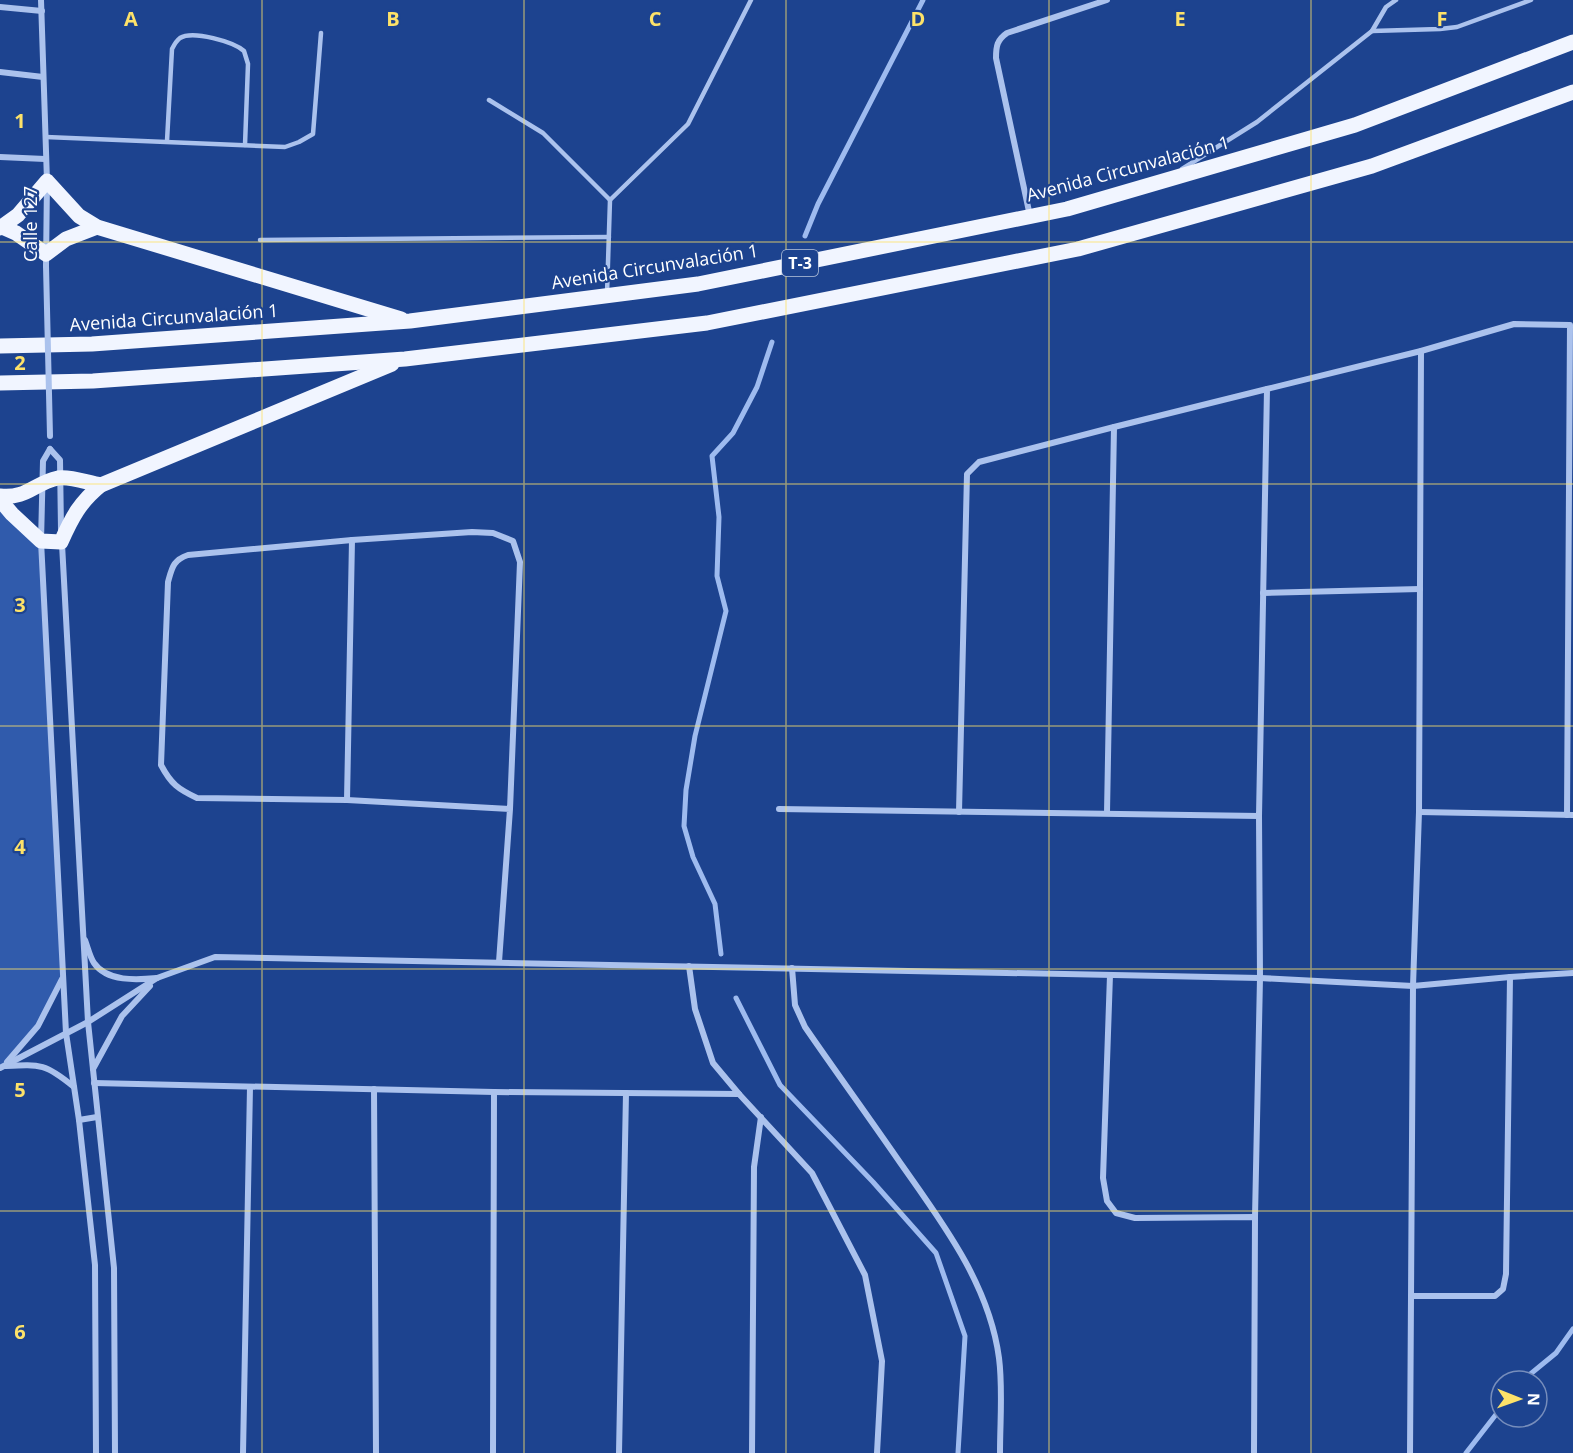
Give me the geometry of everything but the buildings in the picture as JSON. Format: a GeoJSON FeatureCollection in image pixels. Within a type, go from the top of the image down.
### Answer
{"type":"FeatureCollection","features":[{"type":"Feature","properties":{"kind":"main road","name":"Avenida Circunvalación 1"},"geometry":{"type":"LineString","coordinates":[[0,346],[92,344],[410,321],[698,284],[1067,209],[1355,125],[1573,42]]}},
{"type":"Feature","properties":{"kind":"main road","name":"T-3"},"geometry":{"type":"LineString","coordinates":[[0,383],[93,381],[405,359],[707,322],[1078,249],[1372,166],[1573,92]]}},
{"type":"Feature","properties":{"kind":"main road"},"geometry":{"type":"LineString","coordinates":[[1,227],[18,215],[47,181],[79,216],[97,227],[410,321]]}},
{"type":"Feature","properties":{"kind":"main road"},"geometry":{"type":"LineString","coordinates":[[1,227],[16,233],[46,260],[66,239],[97,227]]}},
{"type":"Feature","properties":{"kind":"main road"},"geometry":{"type":"LineString","coordinates":[[0,498],[12,514],[41,541],[62,542],[74,514],[88,496],[101,485],[405,359]]}},
{"type":"Feature","properties":{"kind":"main road"},"geometry":{"type":"LineString","coordinates":[[0,498],[14,497],[43,483],[61,478],[101,485]]}},
{"type":"Feature","properties":{"kind":"street","name":"Calle 127"},"geometry":{"type":"LineString","coordinates":[[41,0],[47,181],[46,260],[50,449]]}},
{"type":"Feature","properties":{"kind":"street"},"geometry":{"type":"LineString","coordinates":[[1030,216],[996,58],[996,46],[999,38],[1007,33],[1107,0]]}},
{"type":"Feature","properties":{"kind":"street"},"geometry":{"type":"LineString","coordinates":[[0,7],[42,11]]}},
{"type":"Feature","properties":{"kind":"street"},"geometry":{"type":"LineString","coordinates":[[0,72],[43,77]]}},
{"type":"Feature","properties":{"kind":"street"},"geometry":{"type":"LineString","coordinates":[[0,157],[45,159]]}},
{"type":"Feature","properties":{"kind":"street"},"geometry":{"type":"LineString","coordinates":[[959,812],[967,474],[979,462],[1422,351],[1514,324],[1572,326],[1570,815],[1419,812]]}},
{"type":"Feature","properties":{"kind":"street"},"geometry":{"type":"LineString","coordinates":[[1410,1453],[1413,986],[1419,812],[1422,351]]}},
{"type":"Feature","properties":{"kind":"street"},"geometry":{"type":"LineString","coordinates":[[1254,1453],[1255,1216],[1260,978],[1259,816],[1267,389]]}},
{"type":"Feature","properties":{"kind":"street"},"geometry":{"type":"LineString","coordinates":[[1107,813],[1114,427]]}},
{"type":"Feature","properties":{"kind":"street"},"geometry":{"type":"LineString","coordinates":[[96,1453],[95,1265],[79,1120],[66,1033],[41,541],[43,461],[50,449],[60,460],[62,542],[82,933],[97,1117],[114,1268],[116,1453]]}},
{"type":"Feature","properties":{"kind":"street"},"geometry":{"type":"LineString","coordinates":[[499,962],[510,809],[520,562],[513,541],[493,533],[472,532],[352,540],[188,555],[178,558],[168,582],[161,765],[177,789],[197,798],[347,800],[510,809]]}},
{"type":"Feature","properties":{"kind":"street"},"geometry":{"type":"LineString","coordinates":[[347,800],[352,540]]}},
{"type":"Feature","properties":{"kind":"street"},"geometry":{"type":"LineString","coordinates":[[1263,593],[1420,589]]}},
{"type":"Feature","properties":{"kind":"street"},"geometry":{"type":"LineString","coordinates":[[779,808],[1259,816]]}},
{"type":"Feature","properties":{"kind":"street"},"geometry":{"type":"LineString","coordinates":[[82,933],[93,961],[99,969],[124,978],[158,978]]}},
{"type":"Feature","properties":{"kind":"street"},"geometry":{"type":"LineString","coordinates":[[1,1067],[88,1022],[158,978],[215,957],[1260,978],[1413,986],[1510,976],[1573,974]]}},
{"type":"Feature","properties":{"kind":"street"},"geometry":{"type":"LineString","coordinates":[[689,966],[695,1009],[712,1063],[812,1173],[865,1275],[882,1361],[877,1453]]}},
{"type":"Feature","properties":{"kind":"street"},"geometry":{"type":"LineString","coordinates":[[792,968],[795,1005],[805,1027],[953,1239],[978,1287],[989,1317],[999,1357],[1001,1390],[999,1453]]}},
{"type":"Feature","properties":{"kind":"street"},"geometry":{"type":"LineString","coordinates":[[1110,975],[1103,1178],[1107,1201],[1116,1213],[1135,1218],[1255,1216]]}},
{"type":"Feature","properties":{"kind":"street"},"geometry":{"type":"LineString","coordinates":[[1,1067],[38,1026],[63,976]]}},
{"type":"Feature","properties":{"kind":"street"},"geometry":{"type":"LineString","coordinates":[[1411,1296],[1495,1296],[1503,1289],[1506,1274],[1510,976]]}},
{"type":"Feature","properties":{"kind":"street"},"geometry":{"type":"LineString","coordinates":[[93,1069],[122,1016],[158,978]]}},
{"type":"Feature","properties":{"kind":"street"},"geometry":{"type":"LineString","coordinates":[[1,1067],[44,1065],[58,1073],[74,1087]]}},
{"type":"Feature","properties":{"kind":"street"},"geometry":{"type":"LineString","coordinates":[[94,1083],[494,1092],[739,1094]]}},
{"type":"Feature","properties":{"kind":"street"},"geometry":{"type":"LineString","coordinates":[[243,1453],[250,1087]]}},
{"type":"Feature","properties":{"kind":"street"},"geometry":{"type":"LineString","coordinates":[[374,1089],[376,1453]]}},
{"type":"Feature","properties":{"kind":"street"},"geometry":{"type":"LineString","coordinates":[[493,1453],[494,1092]]}},
{"type":"Feature","properties":{"kind":"street"},"geometry":{"type":"LineString","coordinates":[[619,1453],[626,1093]]}},
{"type":"Feature","properties":{"kind":"street"},"geometry":{"type":"LineString","coordinates":[[79,1120],[97,1117]]}},
{"type":"Feature","properties":{"kind":"street"},"geometry":{"type":"LineString","coordinates":[[752,1453],[754,1167],[761,1117]]}},
{"type":"Feature","properties":{"kind":"lane"},"geometry":{"type":"LineString","coordinates":[[607,296],[610,200],[688,124],[751,0]]}},
{"type":"Feature","properties":{"kind":"lane"},"geometry":{"type":"LineString","coordinates":[[1163,181],[1257,122],[1372,31],[1386,8],[1396,0]]}},
{"type":"Feature","properties":{"kind":"lane"},"geometry":{"type":"LineString","coordinates":[[1372,31],[1457,27],[1531,0]]}},
{"type":"Feature","properties":{"kind":"lane"},"geometry":{"type":"LineString","coordinates":[[46,137],[285,147],[299,142],[313,134],[321,33]]}},
{"type":"Feature","properties":{"kind":"lane"},"geometry":{"type":"LineString","coordinates":[[168,141],[172,49],[180,38],[186,36],[226,41],[244,51],[248,64],[245,145]]}},
{"type":"Feature","properties":{"kind":"lane"},"geometry":{"type":"LineString","coordinates":[[489,100],[543,133],[610,200]]}},
{"type":"Feature","properties":{"kind":"lane"},"geometry":{"type":"LineString","coordinates":[[260,240],[609,237]]}},
{"type":"Feature","properties":{"kind":"shaded area"},"geometry":{"type":"Polygon","coordinates":[[[0,500],[41,541],[63,976],[38,1026],[0,1068],[0,500]]]}},
{"type":"Feature","properties":{"kind":"waterway"},"geometry":{"type":"LineString","coordinates":[[805,236],[818,204],[923,0]]}},
{"type":"Feature","properties":{"kind":"waterway"},"geometry":{"type":"LineString","coordinates":[[721,954],[715,904],[693,857],[684,826],[686,790],[695,736],[726,611],[717,576],[719,517],[712,456],[733,433],[757,387],[772,342]]}},
{"type":"Feature","properties":{"kind":"waterway"},"geometry":{"type":"LineString","coordinates":[[736,998],[780,1085],[873,1182],[936,1253],[965,1336],[958,1453]]}},
{"type":"Feature","properties":{"kind":"waterway"},"geometry":{"type":"LineString","coordinates":[[1537,1369],[1556,1353],[1573,1329]]}},
{"type":"Feature","properties":{"kind":"waterway"},"geometry":{"type":"LineString","coordinates":[[1466,1453],[1489,1423]]}}]}
